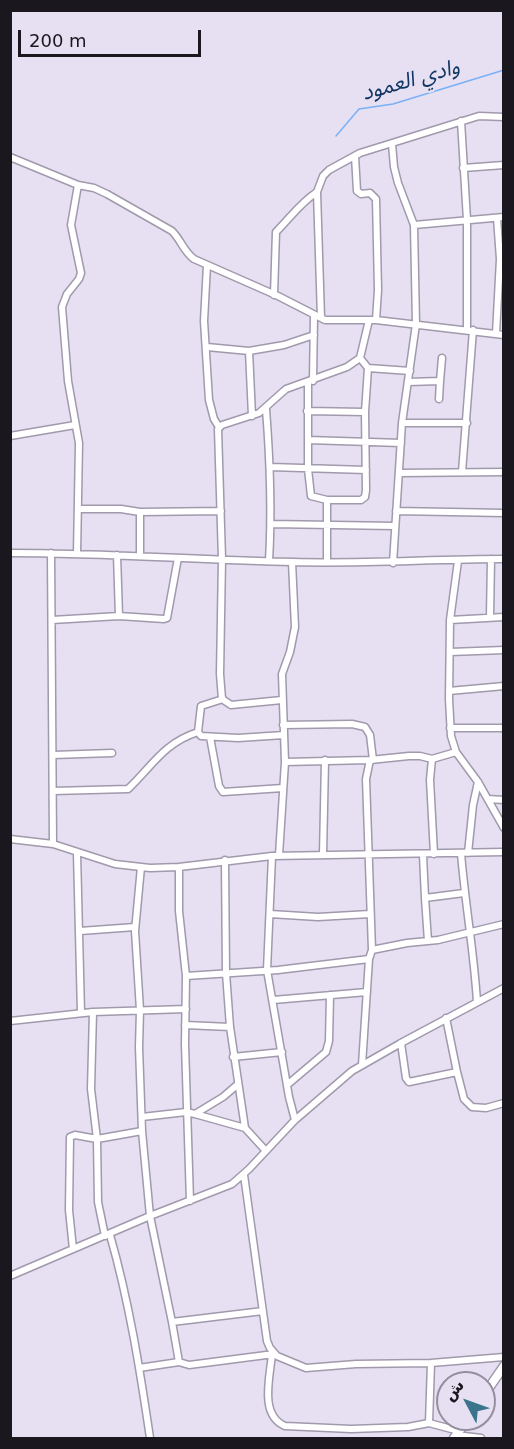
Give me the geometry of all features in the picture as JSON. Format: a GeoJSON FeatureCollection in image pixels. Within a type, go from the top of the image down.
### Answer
{"type":"FeatureCollection","features":[{"type":"Feature","properties":{"kind":"street"},"geometry":{"type":"LineString","coordinates":[[321,318],[317,192],[323,176],[329,170],[355,156],[479,116],[503,115]]}},
{"type":"Feature","properties":{"kind":"street"},"geometry":{"type":"LineString","coordinates":[[461,122],[470,330],[462,472]]}},
{"type":"Feature","properties":{"kind":"street"},"geometry":{"type":"LineString","coordinates":[[392,144],[398,183],[414,225],[417,324],[402,423],[393,563]]}},
{"type":"Feature","properties":{"kind":"street"},"geometry":{"type":"LineString","coordinates":[[219,427],[266,409],[286,389],[311,382],[347,367],[360,358],[372,320],[378,290],[376,198],[370,193],[361,194],[357,191],[355,156]]}},
{"type":"Feature","properties":{"kind":"street"},"geometry":{"type":"LineString","coordinates":[[10,157],[78,185],[94,188],[107,194],[164,226],[179,237],[189,255],[207,266],[321,318],[417,324],[500,334],[500,217],[414,225]]}},
{"type":"Feature","properties":{"kind":"street"},"geometry":{"type":"LineString","coordinates":[[463,168],[504,165]]}},
{"type":"Feature","properties":{"kind":"street"},"geometry":{"type":"LineString","coordinates":[[77,554],[79,443],[62,313],[67,294],[81,273],[71,225],[78,185]]}},
{"type":"Feature","properties":{"kind":"street"},"geometry":{"type":"LineString","coordinates":[[274,295],[276,232],[286,223],[298,205],[317,192]]}},
{"type":"Feature","properties":{"kind":"street"},"geometry":{"type":"LineString","coordinates":[[207,266],[204,311],[209,400],[214,419],[219,427],[222,560],[220,674],[224,699],[231,705],[282,700]]}},
{"type":"Feature","properties":{"kind":"street"},"geometry":{"type":"LineString","coordinates":[[314,315],[311,382],[307,411],[308,469],[311,495],[327,500],[361,500],[365,497],[365,412],[368,368],[360,358]]}},
{"type":"Feature","properties":{"kind":"street"},"geometry":{"type":"LineString","coordinates":[[207,347],[249,351],[284,345],[314,335]]}},
{"type":"Feature","properties":{"kind":"street"},"geometry":{"type":"LineString","coordinates":[[249,351],[252,416]]}},
{"type":"Feature","properties":{"kind":"street"},"geometry":{"type":"LineString","coordinates":[[439,399],[442,358]]}},
{"type":"Feature","properties":{"kind":"street"},"geometry":{"type":"LineString","coordinates":[[368,368],[410,371]]}},
{"type":"Feature","properties":{"kind":"street"},"geometry":{"type":"LineString","coordinates":[[408,382],[440,381]]}},
{"type":"Feature","properties":{"kind":"street"},"geometry":{"type":"LineString","coordinates":[[266,409],[272,524],[269,561]]}},
{"type":"Feature","properties":{"kind":"street"},"geometry":{"type":"LineString","coordinates":[[307,411],[365,412]]}},
{"type":"Feature","properties":{"kind":"street"},"geometry":{"type":"LineString","coordinates":[[402,423],[466,423]]}},
{"type":"Feature","properties":{"kind":"street"},"geometry":{"type":"LineString","coordinates":[[10,436],[75,425]]}},
{"type":"Feature","properties":{"kind":"street"},"geometry":{"type":"LineString","coordinates":[[308,440],[401,443]]}},
{"type":"Feature","properties":{"kind":"street"},"geometry":{"type":"LineString","coordinates":[[270,467],[366,470]]}},
{"type":"Feature","properties":{"kind":"street"},"geometry":{"type":"LineString","coordinates":[[399,473],[504,472]]}},
{"type":"Feature","properties":{"kind":"street"},"geometry":{"type":"LineString","coordinates":[[327,500],[327,562]]}},
{"type":"Feature","properties":{"kind":"street"},"geometry":{"type":"LineString","coordinates":[[78,509],[121,509],[140,512],[221,511]]}},
{"type":"Feature","properties":{"kind":"street"},"geometry":{"type":"LineString","coordinates":[[396,511],[504,513]]}},
{"type":"Feature","properties":{"kind":"street"},"geometry":{"type":"LineString","coordinates":[[140,512],[140,556]]}},
{"type":"Feature","properties":{"kind":"street"},"geometry":{"type":"LineString","coordinates":[[272,524],[395,526]]}},
{"type":"Feature","properties":{"kind":"street"},"geometry":{"type":"LineString","coordinates":[[10,553],[292,562],[393,563],[504,560]]}},
{"type":"Feature","properties":{"kind":"street"},"geometry":{"type":"LineString","coordinates":[[51,553],[53,844]]}},
{"type":"Feature","properties":{"kind":"street"},"geometry":{"type":"LineString","coordinates":[[117,555],[118,616]]}},
{"type":"Feature","properties":{"kind":"street"},"geometry":{"type":"LineString","coordinates":[[52,620],[118,616],[164,620],[167,618],[178,558]]}},
{"type":"Feature","properties":{"kind":"street"},"geometry":{"type":"LineString","coordinates":[[490,617],[491,559]]}},
{"type":"Feature","properties":{"kind":"street"},"geometry":{"type":"LineString","coordinates":[[458,561],[450,620],[450,728],[456,752],[478,782],[504,828]]}},
{"type":"Feature","properties":{"kind":"street"},"geometry":{"type":"LineString","coordinates":[[292,562],[295,627],[290,652],[282,674],[285,762],[275,855],[267,970],[295,1120]]}},
{"type":"Feature","properties":{"kind":"street"},"geometry":{"type":"LineString","coordinates":[[450,620],[504,616]]}},
{"type":"Feature","properties":{"kind":"street"},"geometry":{"type":"LineString","coordinates":[[450,652],[504,650]]}},
{"type":"Feature","properties":{"kind":"street"},"geometry":{"type":"LineString","coordinates":[[449,691],[504,686]]}},
{"type":"Feature","properties":{"kind":"street"},"geometry":{"type":"LineString","coordinates":[[198,732],[201,706],[224,699]]}},
{"type":"Feature","properties":{"kind":"street"},"geometry":{"type":"LineString","coordinates":[[283,725],[352,724],[364,727],[370,735],[371,760],[366,779],[372,950],[369,959],[362,1065]]}},
{"type":"Feature","properties":{"kind":"street"},"geometry":{"type":"LineString","coordinates":[[450,728],[504,728]]}},
{"type":"Feature","properties":{"kind":"street"},"geometry":{"type":"LineString","coordinates":[[198,732],[202,736],[238,738],[284,735]]}},
{"type":"Feature","properties":{"kind":"street"},"geometry":{"type":"LineString","coordinates":[[53,791],[128,789],[162,753],[181,738],[198,732]]}},
{"type":"Feature","properties":{"kind":"street"},"geometry":{"type":"LineString","coordinates":[[210,737],[219,786],[223,792],[283,788]]}},
{"type":"Feature","properties":{"kind":"street"},"geometry":{"type":"LineString","coordinates":[[285,762],[371,760],[409,756],[432,759],[456,752]]}},
{"type":"Feature","properties":{"kind":"street"},"geometry":{"type":"LineString","coordinates":[[53,755],[112,753]]}},
{"type":"Feature","properties":{"kind":"street"},"geometry":{"type":"LineString","coordinates":[[432,759],[430,780],[434,854]]}},
{"type":"Feature","properties":{"kind":"street"},"geometry":{"type":"LineString","coordinates":[[323,855],[325,760]]}},
{"type":"Feature","properties":{"kind":"street"},"geometry":{"type":"LineString","coordinates":[[477,1002],[474,957],[464,893],[464,853],[478,782]]}},
{"type":"Feature","properties":{"kind":"street"},"geometry":{"type":"LineString","coordinates":[[488,799],[504,800]]}},
{"type":"Feature","properties":{"kind":"street"},"geometry":{"type":"LineString","coordinates":[[10,840],[53,844],[115,864],[141,867],[179,867],[275,855],[423,855],[504,852]]}},
{"type":"Feature","properties":{"kind":"street"},"geometry":{"type":"LineString","coordinates":[[77,853],[81,1013]]}},
{"type":"Feature","properties":{"kind":"street"},"geometry":{"type":"LineString","coordinates":[[423,855],[428,941]]}},
{"type":"Feature","properties":{"kind":"street"},"geometry":{"type":"LineString","coordinates":[[225,860],[226,973],[233,1057],[245,1128],[266,1151]]}},
{"type":"Feature","properties":{"kind":"street"},"geometry":{"type":"LineString","coordinates":[[141,867],[135,927],[140,1010],[142,1131],[150,1216],[179,1362]]}},
{"type":"Feature","properties":{"kind":"street"},"geometry":{"type":"LineString","coordinates":[[179,867],[179,911],[186,976],[186,1112],[190,1201]]}},
{"type":"Feature","properties":{"kind":"street"},"geometry":{"type":"LineString","coordinates":[[425,898],[464,893]]}},
{"type":"Feature","properties":{"kind":"street"},"geometry":{"type":"LineString","coordinates":[[270,914],[318,917],[370,914]]}},
{"type":"Feature","properties":{"kind":"street"},"geometry":{"type":"LineString","coordinates":[[372,950],[406,943],[438,940],[504,924]]}},
{"type":"Feature","properties":{"kind":"street"},"geometry":{"type":"LineString","coordinates":[[80,931],[135,927]]}},
{"type":"Feature","properties":{"kind":"street"},"geometry":{"type":"LineString","coordinates":[[186,976],[369,959]]}},
{"type":"Feature","properties":{"kind":"street"},"geometry":{"type":"LineString","coordinates":[[10,1276],[150,1216],[224,1188],[244,1175],[295,1120],[319,1098],[362,1065],[504,988]]}},
{"type":"Feature","properties":{"kind":"street"},"geometry":{"type":"LineString","coordinates":[[273,1000],[367,992]]}},
{"type":"Feature","properties":{"kind":"street"},"geometry":{"type":"LineString","coordinates":[[287,1085],[326,1052],[329,1041],[330,995]]}},
{"type":"Feature","properties":{"kind":"street"},"geometry":{"type":"LineString","coordinates":[[10,1021],[93,1012],[186,1009]]}},
{"type":"Feature","properties":{"kind":"street"},"geometry":{"type":"LineString","coordinates":[[93,1012],[91,1077],[97,1139],[98,1202],[124,1283],[150,1438]]}},
{"type":"Feature","properties":{"kind":"street"},"geometry":{"type":"LineString","coordinates":[[446,1018],[464,1099],[472,1107],[486,1108],[504,1103]]}},
{"type":"Feature","properties":{"kind":"street"},"geometry":{"type":"LineString","coordinates":[[185,1025],[230,1027]]}},
{"type":"Feature","properties":{"kind":"street"},"geometry":{"type":"LineString","coordinates":[[401,1043],[406,1078],[410,1082],[457,1072]]}},
{"type":"Feature","properties":{"kind":"street"},"geometry":{"type":"LineString","coordinates":[[233,1057],[282,1052]]}},
{"type":"Feature","properties":{"kind":"street"},"geometry":{"type":"LineString","coordinates":[[195,1114],[223,1097],[237,1085]]}},
{"type":"Feature","properties":{"kind":"street"},"geometry":{"type":"LineString","coordinates":[[142,1117],[186,1112],[245,1128]]}},
{"type":"Feature","properties":{"kind":"street"},"geometry":{"type":"LineString","coordinates":[[73,1249],[69,1210],[70,1138],[75,1135],[97,1139],[142,1131]]}},
{"type":"Feature","properties":{"kind":"street"},"geometry":{"type":"LineString","coordinates":[[244,1175],[267,1341],[273,1354],[268,1395],[270,1412],[279,1423],[285,1426],[351,1429],[408,1427],[429,1423],[456,1435],[480,1438]]}},
{"type":"Feature","properties":{"kind":"street"},"geometry":{"type":"LineString","coordinates":[[172,1322],[264,1311]]}},
{"type":"Feature","properties":{"kind":"street"},"geometry":{"type":"LineString","coordinates":[[140,1368],[179,1362],[189,1365],[273,1354],[306,1368],[356,1364],[431,1364],[504,1358]]}},
{"type":"Feature","properties":{"kind":"street"},"geometry":{"type":"LineString","coordinates":[[429,1423],[431,1364]]}},
{"type":"Feature","properties":{"kind":"waterway","name":"وادي العمود"},"geometry":{"type":"LineString","coordinates":[[336,136],[359,109],[393,104],[504,70]]}}]}
